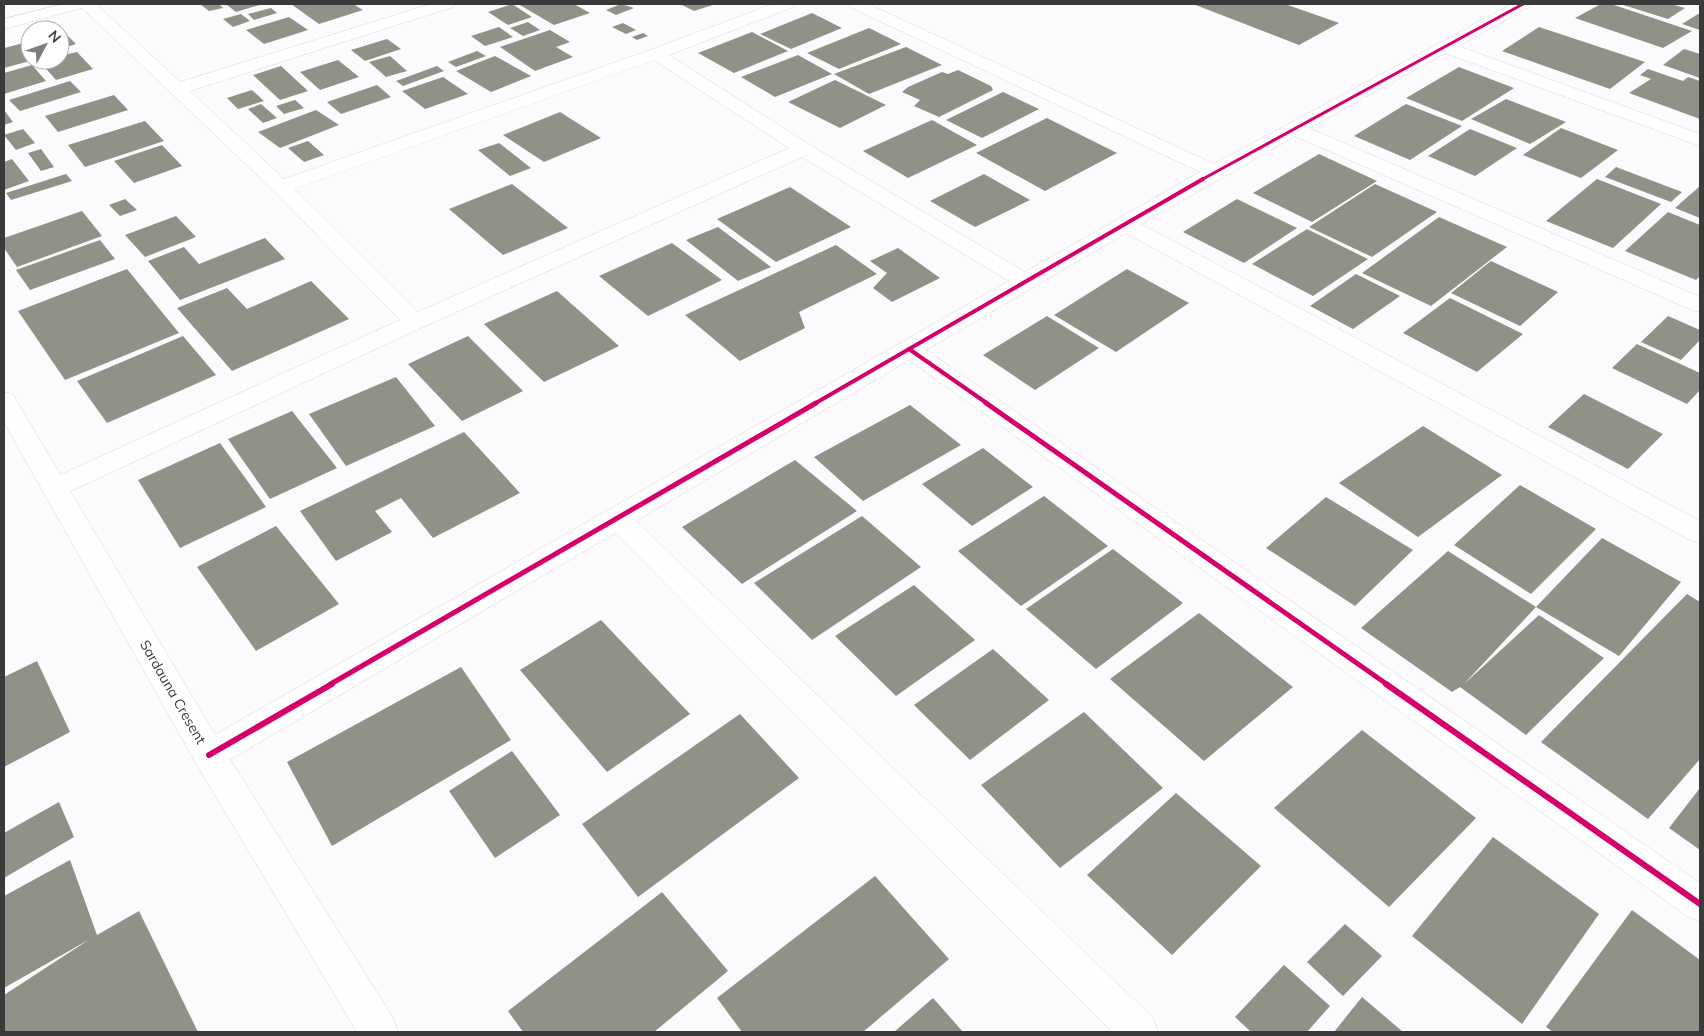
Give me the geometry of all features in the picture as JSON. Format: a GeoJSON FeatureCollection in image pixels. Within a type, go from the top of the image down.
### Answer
{"type":"FeatureCollection","features":[{"type":"Feature","properties":{"kind":"street"},"geometry":{"type":"LineString","coordinates":[[4,24],[81,4]]}},
{"type":"Feature","properties":{"kind":"street"},"geometry":{"type":"LineString","coordinates":[[87,4],[281,186],[415,322]]}},
{"type":"Feature","properties":{"kind":"street"},"geometry":{"type":"LineString","coordinates":[[177,89],[447,4]]}},
{"type":"Feature","properties":{"kind":"street"},"geometry":{"type":"LineString","coordinates":[[281,186],[656,54],[787,4]]}},
{"type":"Feature","properties":{"kind":"street"},"geometry":{"type":"LineString","coordinates":[[856,4],[1215,172]]}},
{"type":"Feature","properties":{"kind":"street"},"geometry":{"type":"LineString","coordinates":[[210,755],[1215,172],[1523,4]]}},
{"type":"Feature","properties":{"kind":"street"},"geometry":{"type":"LineString","coordinates":[[1443,47],[1700,140]]}},
{"type":"Feature","properties":{"kind":"street"},"geometry":{"type":"LineString","coordinates":[[656,54],[803,149],[1026,282]]}},
{"type":"Feature","properties":{"kind":"street"},"geometry":{"type":"LineString","coordinates":[[1294,129],[1700,305]]}},
{"type":"Feature","properties":{"kind":"street"},"geometry":{"type":"LineString","coordinates":[[56,488],[415,322],[803,149]]}},
{"type":"Feature","properties":{"kind":"street"},"geometry":{"type":"LineString","coordinates":[[1125,224],[1700,533]]}},
{"type":"Feature","properties":{"kind":"street"},"geometry":{"type":"LineString","coordinates":[[909,349],[1700,904]]}},
{"type":"Feature","properties":{"kind":"street","name":"Sardauna Cresent"},"geometry":{"type":"LineString","coordinates":[[4,400],[210,755],[379,1032]]}},
{"type":"Feature","properties":{"kind":"street"},"geometry":{"type":"LineString","coordinates":[[616,518],[1139,1032]]}},
{"type":"Feature","properties":{"kind":"building"},"geometry":{"type":"Polygon","coordinates":[[[200,4],[219,4],[223,8],[209,11],[200,4]]]}},
{"type":"Feature","properties":{"kind":"building"},"geometry":{"type":"Polygon","coordinates":[[[263,4],[236,12],[227,5],[263,4]]]}},
{"type":"Feature","properties":{"kind":"building"},"geometry":{"type":"Polygon","coordinates":[[[291,4],[353,4],[363,10],[319,24],[291,4]]]}},
{"type":"Feature","properties":{"kind":"building"},"geometry":{"type":"Polygon","coordinates":[[[512,4],[532,17],[508,25],[488,12],[512,4]]]}},
{"type":"Feature","properties":{"kind":"building"},"geometry":{"type":"Polygon","coordinates":[[[518,4],[574,4],[590,13],[554,25],[518,4]]]}},
{"type":"Feature","properties":{"kind":"building"},"geometry":{"type":"Polygon","coordinates":[[[621,4],[634,8],[616,15],[606,10],[621,4]]]}},
{"type":"Feature","properties":{"kind":"building"},"geometry":{"type":"Polygon","coordinates":[[[680,4],[716,4],[694,11],[680,4]]]}},
{"type":"Feature","properties":{"kind":"building"},"geometry":{"type":"Polygon","coordinates":[[[1193,4],[1285,4],[1339,23],[1299,45],[1193,4]]]}},
{"type":"Feature","properties":{"kind":"building"},"geometry":{"type":"Polygon","coordinates":[[[1601,4],[1611,4],[1692,31],[1663,48],[1575,18],[1601,4]]]}},
{"type":"Feature","properties":{"kind":"building"},"geometry":{"type":"Polygon","coordinates":[[[1620,4],[1671,4],[1685,8],[1668,19],[1620,4]]]}},
{"type":"Feature","properties":{"kind":"building"},"geometry":{"type":"Polygon","coordinates":[[[271,8],[277,13],[254,20],[248,14],[271,8]]]}},
{"type":"Feature","properties":{"kind":"building"},"geometry":{"type":"Polygon","coordinates":[[[812,13],[842,28],[791,49],[760,34],[812,13]]]}},
{"type":"Feature","properties":{"kind":"building"},"geometry":{"type":"Polygon","coordinates":[[[241,14],[250,21],[233,27],[223,19],[241,14]]]}},
{"type":"Feature","properties":{"kind":"building"},"geometry":{"type":"Polygon","coordinates":[[[1700,14],[1700,30],[1682,24],[1700,14]]]}},
{"type":"Feature","properties":{"kind":"building"},"geometry":{"type":"Polygon","coordinates":[[[289,17],[308,30],[264,44],[246,30],[289,17]]]}},
{"type":"Feature","properties":{"kind":"building"},"geometry":{"type":"Polygon","coordinates":[[[528,22],[540,30],[523,36],[510,28],[528,22]]]}},
{"type":"Feature","properties":{"kind":"building"},"geometry":{"type":"Polygon","coordinates":[[[623,23],[636,30],[626,34],[612,27],[623,23]]]}},
{"type":"Feature","properties":{"kind":"building"},"geometry":{"type":"Polygon","coordinates":[[[499,27],[513,37],[485,46],[471,36],[499,27]]]}},
{"type":"Feature","properties":{"kind":"building"},"geometry":{"type":"Polygon","coordinates":[[[1539,27],[1645,62],[1610,89],[1502,51],[1539,27]]]}},
{"type":"Feature","properties":{"kind":"building"},"geometry":{"type":"Polygon","coordinates":[[[869,28],[901,44],[839,69],[807,53],[869,28]]]}},
{"type":"Feature","properties":{"kind":"building"},"geometry":{"type":"Polygon","coordinates":[[[550,30],[570,42],[556,47],[573,57],[535,71],[500,47],[550,30]]]}},
{"type":"Feature","properties":{"kind":"building"},"geometry":{"type":"Polygon","coordinates":[[[752,32],[788,51],[734,73],[698,53],[752,32]]]}},
{"type":"Feature","properties":{"kind":"building"},"geometry":{"type":"Polygon","coordinates":[[[643,33],[648,36],[637,40],[632,37],[643,33]]]}},
{"type":"Feature","properties":{"kind":"building"},"geometry":{"type":"Polygon","coordinates":[[[70,38],[76,44],[70,46],[70,38]]]}},
{"type":"Feature","properties":{"kind":"building"},"geometry":{"type":"Polygon","coordinates":[[[387,39],[401,49],[365,61],[351,50],[387,39]]]}},
{"type":"Feature","properties":{"kind":"building"},"geometry":{"type":"Polygon","coordinates":[[[20,44],[20,64],[4,68],[4,48],[20,44]]]}},
{"type":"Feature","properties":{"kind":"building"},"geometry":{"type":"Polygon","coordinates":[[[906,47],[942,65],[869,94],[834,74],[906,47]]]}},
{"type":"Feature","properties":{"kind":"building"},"geometry":{"type":"Polygon","coordinates":[[[1684,49],[1700,54],[1700,78],[1663,65],[1684,49]]]}},
{"type":"Feature","properties":{"kind":"building"},"geometry":{"type":"Polygon","coordinates":[[[477,51],[486,56],[456,67],[448,62],[477,51]]]}},
{"type":"Feature","properties":{"kind":"building"},"geometry":{"type":"Polygon","coordinates":[[[77,52],[93,69],[56,80],[47,70],[70,70],[70,54],[77,52]]]}},
{"type":"Feature","properties":{"kind":"building"},"geometry":{"type":"Polygon","coordinates":[[[798,55],[832,74],[775,97],[741,77],[798,55]]]}},
{"type":"Feature","properties":{"kind":"building"},"geometry":{"type":"Polygon","coordinates":[[[390,56],[407,71],[386,77],[369,62],[390,56]]]}},
{"type":"Feature","properties":{"kind":"building"},"geometry":{"type":"Polygon","coordinates":[[[495,56],[531,76],[491,92],[456,71],[495,56]]]}},
{"type":"Feature","properties":{"kind":"building"},"geometry":{"type":"Polygon","coordinates":[[[338,60],[359,77],[320,90],[300,72],[338,60]]]}},
{"type":"Feature","properties":{"kind":"building"},"geometry":{"type":"Polygon","coordinates":[[[281,66],[308,91],[280,100],[253,75],[281,66]]]}},
{"type":"Feature","properties":{"kind":"building"},"geometry":{"type":"Polygon","coordinates":[[[437,66],[444,71],[403,86],[396,81],[437,66]]]}},
{"type":"Feature","properties":{"kind":"building"},"geometry":{"type":"Polygon","coordinates":[[[1459,67],[1514,88],[1462,121],[1406,98],[1459,67]]]}},
{"type":"Feature","properties":{"kind":"building"},"geometry":{"type":"Polygon","coordinates":[[[20,68],[20,70],[36,70],[46,81],[4,94],[4,73],[20,68]]]}},
{"type":"Feature","properties":{"kind":"building"},"geometry":{"type":"Polygon","coordinates":[[[1648,69],[1683,81],[1688,77],[1700,81],[1700,119],[1629,93],[1651,79],[1640,75],[1648,69]]]}},
{"type":"Feature","properties":{"kind":"building"},"geometry":{"type":"Polygon","coordinates":[[[958,70],[991,86],[993,90],[939,117],[914,106],[920,100],[902,92],[908,87],[942,72],[948,74],[958,70]]]}},
{"type":"Feature","properties":{"kind":"building"},"geometry":{"type":"Polygon","coordinates":[[[443,77],[468,94],[425,109],[402,91],[443,77]]]}},
{"type":"Feature","properties":{"kind":"building"},"geometry":{"type":"Polygon","coordinates":[[[835,80],[886,105],[840,128],[788,102],[835,80]]]}},
{"type":"Feature","properties":{"kind":"building"},"geometry":{"type":"Polygon","coordinates":[[[70,81],[81,92],[20,111],[9,100],[70,81]]]}},
{"type":"Feature","properties":{"kind":"building"},"geometry":{"type":"Polygon","coordinates":[[[377,85],[391,97],[341,114],[327,102],[377,85]]]}},
{"type":"Feature","properties":{"kind":"building"},"geometry":{"type":"Polygon","coordinates":[[[252,90],[264,101],[238,109],[227,98],[252,90]]]}},
{"type":"Feature","properties":{"kind":"building"},"geometry":{"type":"Polygon","coordinates":[[[1003,92],[1039,109],[982,138],[946,120],[1003,92]]]}},
{"type":"Feature","properties":{"kind":"building"},"geometry":{"type":"Polygon","coordinates":[[[114,95],[128,110],[58,132],[45,116],[114,95]]]}},
{"type":"Feature","properties":{"kind":"building"},"geometry":{"type":"Polygon","coordinates":[[[1506,99],[1566,122],[1530,144],[1471,119],[1506,99]]]}},
{"type":"Feature","properties":{"kind":"building"},"geometry":{"type":"Polygon","coordinates":[[[295,100],[304,108],[284,114],[276,106],[295,100]]]}},
{"type":"Feature","properties":{"kind":"building"},"geometry":{"type":"Polygon","coordinates":[[[261,104],[277,118],[263,123],[248,109],[261,104]]]}},
{"type":"Feature","properties":{"kind":"building"},"geometry":{"type":"Polygon","coordinates":[[[1406,104],[1462,126],[1410,160],[1354,136],[1406,104]]]}},
{"type":"Feature","properties":{"kind":"building"},"geometry":{"type":"Polygon","coordinates":[[[4,110],[13,122],[4,125],[4,110]]]}},
{"type":"Feature","properties":{"kind":"building"},"geometry":{"type":"Polygon","coordinates":[[[316,110],[339,125],[280,148],[258,132],[316,110]]]}},
{"type":"Feature","properties":{"kind":"building"},"geometry":{"type":"Polygon","coordinates":[[[560,112],[601,138],[544,162],[503,135],[560,112]]]}},
{"type":"Feature","properties":{"kind":"building"},"geometry":{"type":"Polygon","coordinates":[[[1047,118],[1117,153],[1045,191],[976,153],[1047,118]]]}},
{"type":"Feature","properties":{"kind":"building"},"geometry":{"type":"Polygon","coordinates":[[[932,120],[977,145],[908,178],[863,151],[932,120]]]}},
{"type":"Feature","properties":{"kind":"building"},"geometry":{"type":"Polygon","coordinates":[[[145,121],[164,141],[85,167],[68,145],[145,121]]]}},
{"type":"Feature","properties":{"kind":"building"},"geometry":{"type":"Polygon","coordinates":[[[1561,128],[1618,150],[1581,178],[1523,155],[1561,128]]]}},
{"type":"Feature","properties":{"kind":"building"},"geometry":{"type":"Polygon","coordinates":[[[23,129],[35,143],[16,150],[4,135],[23,129]]]}},
{"type":"Feature","properties":{"kind":"building"},"geometry":{"type":"Polygon","coordinates":[[[1470,129],[1517,148],[1475,176],[1428,156],[1470,129]]]}},
{"type":"Feature","properties":{"kind":"building"},"geometry":{"type":"Polygon","coordinates":[[[308,141],[324,155],[304,162],[288,148],[308,141]]]}},
{"type":"Feature","properties":{"kind":"building"},"geometry":{"type":"Polygon","coordinates":[[[499,143],[531,168],[510,176],[478,150],[499,143]]]}},
{"type":"Feature","properties":{"kind":"building"},"geometry":{"type":"Polygon","coordinates":[[[162,145],[182,166],[134,183],[114,161],[162,145]]]}},
{"type":"Feature","properties":{"kind":"building"},"geometry":{"type":"Polygon","coordinates":[[[41,149],[54,167],[41,171],[28,153],[41,149]]]}},
{"type":"Feature","properties":{"kind":"building"},"geometry":{"type":"Polygon","coordinates":[[[1319,154],[1377,181],[1312,222],[1253,193],[1319,154]]]}},
{"type":"Feature","properties":{"kind":"building"},"geometry":{"type":"Polygon","coordinates":[[[12,159],[29,181],[4,190],[4,162],[12,159]]]}},
{"type":"Feature","properties":{"kind":"building"},"geometry":{"type":"Polygon","coordinates":[[[1616,167],[1682,192],[1671,202],[1605,177],[1616,167]]]}},
{"type":"Feature","properties":{"kind":"building"},"geometry":{"type":"Polygon","coordinates":[[[66,174],[72,181],[11,200],[6,193],[66,174]]]}},
{"type":"Feature","properties":{"kind":"building"},"geometry":{"type":"Polygon","coordinates":[[[984,174],[1030,200],[975,227],[930,201],[984,174]]]}},
{"type":"Feature","properties":{"kind":"building"},"geometry":{"type":"Polygon","coordinates":[[[1597,179],[1661,204],[1613,248],[1546,221],[1597,179]]]}},
{"type":"Feature","properties":{"kind":"building"},"geometry":{"type":"Polygon","coordinates":[[[512,184],[568,228],[503,255],[449,209],[512,184]]]}},
{"type":"Feature","properties":{"kind":"building"},"geometry":{"type":"Polygon","coordinates":[[[1375,184],[1437,212],[1372,257],[1309,227],[1375,184]]]}},
{"type":"Feature","properties":{"kind":"building"},"geometry":{"type":"Polygon","coordinates":[[[1700,186],[1700,218],[1675,208],[1700,186]]]}},
{"type":"Feature","properties":{"kind":"building"},"geometry":{"type":"Polygon","coordinates":[[[790,187],[851,227],[776,262],[717,219],[790,187]]]}},
{"type":"Feature","properties":{"kind":"building"},"geometry":{"type":"Polygon","coordinates":[[[125,199],[137,210],[120,216],[109,205],[125,199]]]}},
{"type":"Feature","properties":{"kind":"building"},"geometry":{"type":"Polygon","coordinates":[[[1237,199],[1297,228],[1244,263],[1183,232],[1237,199]]]}},
{"type":"Feature","properties":{"kind":"building"},"geometry":{"type":"Polygon","coordinates":[[[82,211],[102,236],[17,267],[4,248],[4,238],[82,211]]]}},
{"type":"Feature","properties":{"kind":"building"},"geometry":{"type":"Polygon","coordinates":[[[1668,212],[1700,225],[1700,276],[1696,280],[1625,251],[1668,212]]]}},
{"type":"Feature","properties":{"kind":"building"},"geometry":{"type":"Polygon","coordinates":[[[176,216],[196,237],[145,257],[125,235],[176,216]]]}},
{"type":"Feature","properties":{"kind":"building"},"geometry":{"type":"Polygon","coordinates":[[[1439,217],[1507,247],[1431,306],[1362,273],[1439,217]]]}},
{"type":"Feature","properties":{"kind":"building"},"geometry":{"type":"Polygon","coordinates":[[[718,227],[771,267],[738,281],[686,240],[718,227]]]}},
{"type":"Feature","properties":{"kind":"building"},"geometry":{"type":"Polygon","coordinates":[[[1307,229],[1368,259],[1313,296],[1252,264],[1307,229]]]}},
{"type":"Feature","properties":{"kind":"building"},"geometry":{"type":"Polygon","coordinates":[[[265,238],[285,259],[180,300],[148,261],[184,247],[199,264],[265,238]]]}},
{"type":"Feature","properties":{"kind":"building"},"geometry":{"type":"Polygon","coordinates":[[[100,240],[115,259],[30,290],[16,270],[100,240]]]}},
{"type":"Feature","properties":{"kind":"building"},"geometry":{"type":"Polygon","coordinates":[[[672,243],[722,280],[648,316],[599,276],[672,243]]]}},
{"type":"Feature","properties":{"kind":"building"},"geometry":{"type":"Polygon","coordinates":[[[836,245],[877,274],[799,312],[805,328],[740,361],[685,315],[836,245]]]}},
{"type":"Feature","properties":{"kind":"building"},"geometry":{"type":"Polygon","coordinates":[[[898,248],[940,278],[892,302],[873,288],[887,273],[870,261],[898,248]]]}},
{"type":"Feature","properties":{"kind":"building"},"geometry":{"type":"Polygon","coordinates":[[[1491,261],[1558,292],[1520,326],[1451,293],[1491,261]]]}},
{"type":"Feature","properties":{"kind":"building"},"geometry":{"type":"Polygon","coordinates":[[[127,269],[179,333],[65,380],[18,311],[127,269]]]}},
{"type":"Feature","properties":{"kind":"building"},"geometry":{"type":"Polygon","coordinates":[[[1127,269],[1189,303],[1116,352],[1054,315],[1127,269]]]}},
{"type":"Feature","properties":{"kind":"building"},"geometry":{"type":"Polygon","coordinates":[[[1356,274],[1400,296],[1353,329],[1310,306],[1356,274]]]}},
{"type":"Feature","properties":{"kind":"building"},"geometry":{"type":"Polygon","coordinates":[[[311,281],[349,319],[232,371],[177,308],[227,288],[247,309],[311,281]]]}},
{"type":"Feature","properties":{"kind":"building"},"geometry":{"type":"Polygon","coordinates":[[[557,291],[619,346],[544,382],[484,324],[557,291]]]}},
{"type":"Feature","properties":{"kind":"building"},"geometry":{"type":"Polygon","coordinates":[[[1450,298],[1523,334],[1477,372],[1403,333],[1450,298]]]}},
{"type":"Feature","properties":{"kind":"building"},"geometry":{"type":"Polygon","coordinates":[[[1047,316],[1099,348],[1035,390],[983,355],[1047,316]]]}},
{"type":"Feature","properties":{"kind":"building"},"geometry":{"type":"Polygon","coordinates":[[[1668,316],[1700,330],[1700,340],[1681,360],[1641,342],[1668,316]]]}},
{"type":"Feature","properties":{"kind":"building"},"geometry":{"type":"Polygon","coordinates":[[[183,336],[216,375],[107,423],[77,381],[183,336]]]}},
{"type":"Feature","properties":{"kind":"building"},"geometry":{"type":"Polygon","coordinates":[[[468,336],[523,391],[462,421],[408,364],[468,336]]]}},
{"type":"Feature","properties":{"kind":"building"},"geometry":{"type":"Polygon","coordinates":[[[1637,344],[1700,373],[1700,390],[1687,404],[1612,368],[1637,344]]]}},
{"type":"Feature","properties":{"kind":"building"},"geometry":{"type":"Polygon","coordinates":[[[396,377],[435,426],[346,466],[309,414],[396,377]]]}},
{"type":"Feature","properties":{"kind":"building"},"geometry":{"type":"Polygon","coordinates":[[[1584,394],[1663,434],[1628,469],[1548,427],[1584,394]]]}},
{"type":"Feature","properties":{"kind":"building"},"geometry":{"type":"Polygon","coordinates":[[[910,405],[961,445],[863,501],[814,457],[910,405]]]}},
{"type":"Feature","properties":{"kind":"building"},"geometry":{"type":"Polygon","coordinates":[[[292,411],[337,468],[270,499],[228,439],[292,411]]]}},
{"type":"Feature","properties":{"kind":"building"},"geometry":{"type":"Polygon","coordinates":[[[1423,426],[1502,475],[1418,537],[1339,483],[1423,426]]]}},
{"type":"Feature","properties":{"kind":"building"},"geometry":{"type":"Polygon","coordinates":[[[464,432],[520,493],[433,538],[401,498],[375,511],[392,532],[336,561],[300,511],[464,432]]]}},
{"type":"Feature","properties":{"kind":"building"},"geometry":{"type":"Polygon","coordinates":[[[220,443],[266,507],[180,548],[138,480],[220,443]]]}},
{"type":"Feature","properties":{"kind":"building"},"geometry":{"type":"Polygon","coordinates":[[[983,448],[1033,487],[972,526],[922,484],[983,448]]]}},
{"type":"Feature","properties":{"kind":"building"},"geometry":{"type":"Polygon","coordinates":[[[795,460],[857,511],[742,584],[682,527],[795,460]]]}},
{"type":"Feature","properties":{"kind":"building"},"geometry":{"type":"Polygon","coordinates":[[[1520,485],[1596,529],[1531,594],[1454,545],[1520,485]]]}},
{"type":"Feature","properties":{"kind":"building"},"geometry":{"type":"Polygon","coordinates":[[[1044,496],[1108,546],[1021,606],[958,551],[1044,496]]]}},
{"type":"Feature","properties":{"kind":"building"},"geometry":{"type":"Polygon","coordinates":[[[1326,497],[1413,550],[1355,606],[1266,548],[1326,497]]]}},
{"type":"Feature","properties":{"kind":"building"},"geometry":{"type":"Polygon","coordinates":[[[862,516],[921,567],[812,640],[754,583],[862,516]]]}},
{"type":"Feature","properties":{"kind":"building"},"geometry":{"type":"Polygon","coordinates":[[[276,526],[339,604],[256,651],[197,567],[276,526]]]}},
{"type":"Feature","properties":{"kind":"building"},"geometry":{"type":"Polygon","coordinates":[[[1602,538],[1681,582],[1619,656],[1536,607],[1602,538]]]}},
{"type":"Feature","properties":{"kind":"building"},"geometry":{"type":"Polygon","coordinates":[[[1113,549],[1183,603],[1096,669],[1026,609],[1113,549]]]}},
{"type":"Feature","properties":{"kind":"building"},"geometry":{"type":"Polygon","coordinates":[[[1448,551],[1536,607],[1464,684],[1539,615],[1604,658],[1526,735],[1460,687],[1452,692],[1361,628],[1448,551]]]}},
{"type":"Feature","properties":{"kind":"building"},"geometry":{"type":"Polygon","coordinates":[[[914,585],[975,640],[896,696],[835,636],[914,585]]]}},
{"type":"Feature","properties":{"kind":"building"},"geometry":{"type":"Polygon","coordinates":[[[1687,594],[1700,602],[1700,759],[1648,819],[1541,742],[1687,594]]]}},
{"type":"Feature","properties":{"kind":"building"},"geometry":{"type":"Polygon","coordinates":[[[1199,613],[1293,687],[1204,761],[1110,679],[1199,613]]]}},
{"type":"Feature","properties":{"kind":"building"},"geometry":{"type":"Polygon","coordinates":[[[601,620],[690,714],[607,772],[520,670],[601,620]]]}},
{"type":"Feature","properties":{"kind":"building"},"geometry":{"type":"Polygon","coordinates":[[[993,649],[1049,700],[970,760],[914,705],[993,649]]]}},
{"type":"Feature","properties":{"kind":"building"},"geometry":{"type":"Polygon","coordinates":[[[37,661],[70,732],[4,767],[4,677],[37,661]]]}},
{"type":"Feature","properties":{"kind":"building"},"geometry":{"type":"Polygon","coordinates":[[[461,667],[511,740],[332,846],[287,762],[461,667]]]}},
{"type":"Feature","properties":{"kind":"building"},"geometry":{"type":"Polygon","coordinates":[[[1084,712],[1163,788],[1060,868],[981,785],[1084,712]]]}},
{"type":"Feature","properties":{"kind":"building"},"geometry":{"type":"Polygon","coordinates":[[[740,714],[799,778],[638,897],[582,824],[740,714]]]}},
{"type":"Feature","properties":{"kind":"building"},"geometry":{"type":"Polygon","coordinates":[[[1362,730],[1476,818],[1389,907],[1274,808],[1362,730]]]}},
{"type":"Feature","properties":{"kind":"building"},"geometry":{"type":"Polygon","coordinates":[[[512,751],[560,815],[495,858],[449,791],[512,751]]]}},
{"type":"Feature","properties":{"kind":"building"},"geometry":{"type":"Polygon","coordinates":[[[1700,788],[1700,850],[1669,828],[1700,788]]]}},
{"type":"Feature","properties":{"kind":"building"},"geometry":{"type":"Polygon","coordinates":[[[1176,793],[1261,866],[1172,955],[1087,875],[1176,793]]]}},
{"type":"Feature","properties":{"kind":"building"},"geometry":{"type":"Polygon","coordinates":[[[59,802],[74,837],[4,878],[4,833],[59,802]]]}},
{"type":"Feature","properties":{"kind":"building"},"geometry":{"type":"Polygon","coordinates":[[[1493,837],[1599,914],[1522,1024],[1412,936],[1493,837]]]}},
{"type":"Feature","properties":{"kind":"building"},"geometry":{"type":"Polygon","coordinates":[[[70,860],[97,935],[139,911],[198,1032],[4,1032],[4,995],[90,939],[4,988],[4,896],[70,860]]]}},
{"type":"Feature","properties":{"kind":"building"},"geometry":{"type":"Polygon","coordinates":[[[875,876],[949,959],[863,1032],[742,1032],[717,998],[875,876]]]}},
{"type":"Feature","properties":{"kind":"building"},"geometry":{"type":"Polygon","coordinates":[[[662,892],[728,971],[654,1032],[523,1032],[508,1011],[662,892]]]}},
{"type":"Feature","properties":{"kind":"building"},"geometry":{"type":"Polygon","coordinates":[[[1632,910],[1700,960],[1700,1032],[1553,1032],[1546,1027],[1632,910]]]}},
{"type":"Feature","properties":{"kind":"building"},"geometry":{"type":"Polygon","coordinates":[[[1345,924],[1382,956],[1343,996],[1307,962],[1345,924]]]}},
{"type":"Feature","properties":{"kind":"building"},"geometry":{"type":"Polygon","coordinates":[[[1284,965],[1330,1006],[1307,1032],[1251,1032],[1235,1017],[1284,965]]]}},
{"type":"Feature","properties":{"kind":"building"},"geometry":{"type":"Polygon","coordinates":[[[1362,997],[1403,1032],[1334,1032],[1362,997]]]}},
{"type":"Feature","properties":{"kind":"building"},"geometry":{"type":"Polygon","coordinates":[[[933,998],[963,1032],[894,1032],[933,998]]]}},
{"type":"Feature","properties":{"kind":"cycle path"},"geometry":{"type":"LineString","coordinates":[[209,755],[1215,172],[1523,4]]}},
{"type":"Feature","properties":{"kind":"cycle path"},"geometry":{"type":"LineString","coordinates":[[909,349],[1700,904]]}}]}
